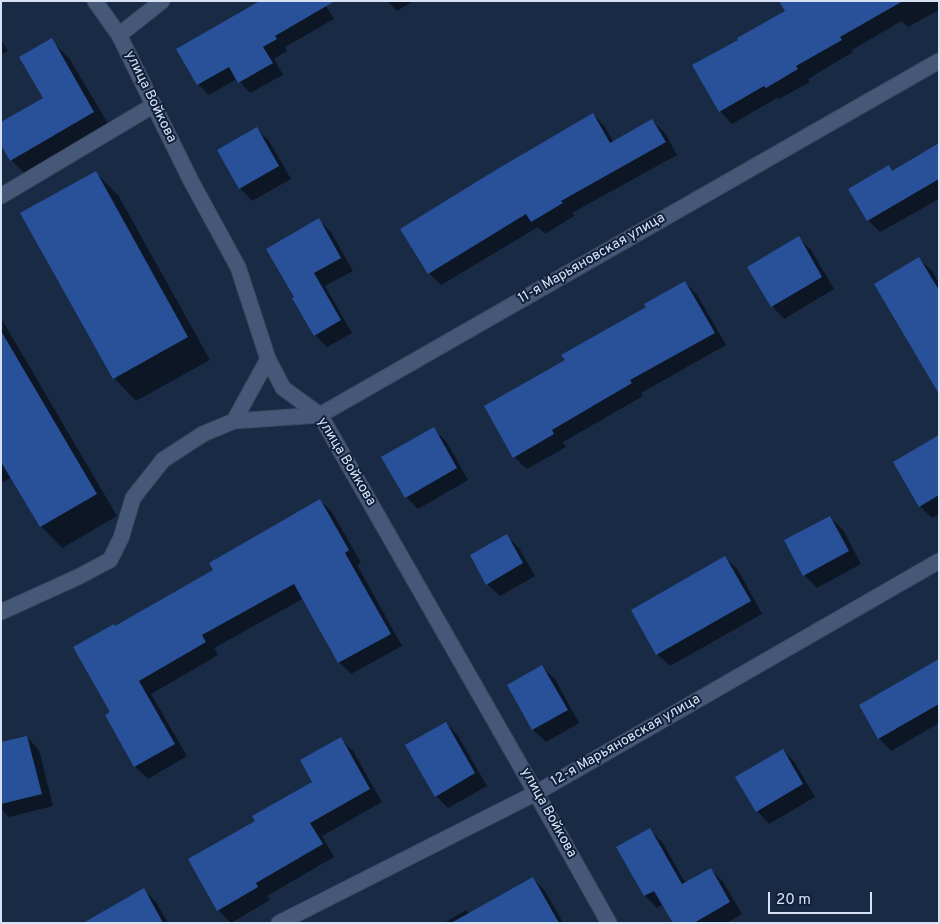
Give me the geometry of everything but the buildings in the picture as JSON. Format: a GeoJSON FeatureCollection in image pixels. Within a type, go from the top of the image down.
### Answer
{"type":"FeatureCollection","features":[{"type":"Feature","properties":{"kind":"street","name":"улица Войкова"},"geometry":{"type":"LineString","coordinates":[[95,1],[119,35],[191,181],[238,266],[268,359],[283,388],[320,415],[609,923]]}},
{"type":"Feature","properties":{"kind":"street"},"geometry":{"type":"LineString","coordinates":[[119,35],[162,1]]}},
{"type":"Feature","properties":{"kind":"street","name":"11-я Марьяновская улица"},"geometry":{"type":"LineString","coordinates":[[1,612],[78,577],[110,560],[121,538],[133,498],[163,460],[203,434],[234,421],[320,415],[939,61]]}},
{"type":"Feature","properties":{"kind":"street"},"geometry":{"type":"LineString","coordinates":[[1,196],[154,105]]}},
{"type":"Feature","properties":{"kind":"street"},"geometry":{"type":"LineString","coordinates":[[234,421],[268,359]]}},
{"type":"Feature","properties":{"kind":"street","name":"12-я Марьяновская улица"},"geometry":{"type":"LineString","coordinates":[[279,923],[536,793],[939,561]]}}]}
